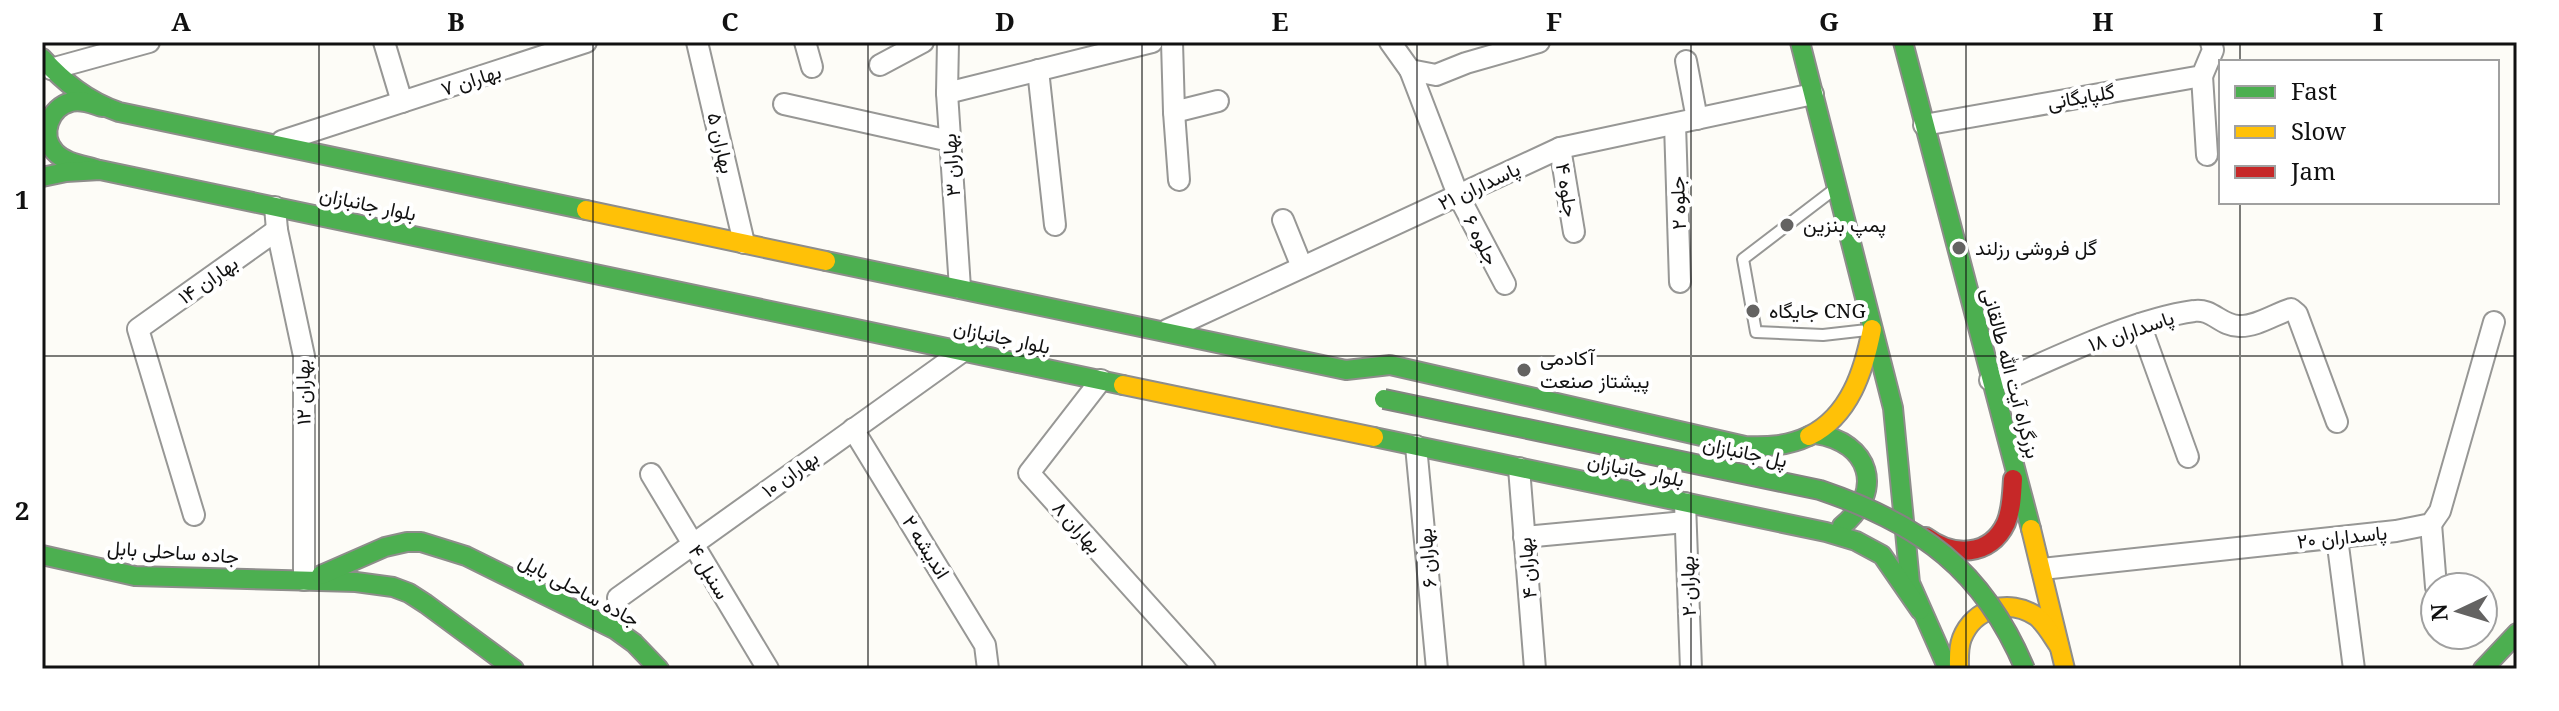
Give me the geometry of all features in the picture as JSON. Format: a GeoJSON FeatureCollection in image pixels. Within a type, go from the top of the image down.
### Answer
{"type":"FeatureCollection","features":[{"type":"Feature","properties":{"kind":"main road"},"geometry":{"type":"LineString","coordinates":[[1800,42],[1895,421],[1914,517],[1923,535],[1949,551],[1969,552],[1988,545],[2002,531],[2010,512],[2014,471]]}},
{"type":"Feature","properties":{"kind":"main road","name":"بزرگراه آیت الله طالقانی"},"geometry":{"type":"LineString","coordinates":[[1903,42],[2042,569],[2065,669]]}},
{"type":"Feature","properties":{"kind":"main road","name":"بلوار جانبازان"},"geometry":{"type":"LineString","coordinates":[[47,64],[75,91],[119,112],[1346,370],[1390,365],[1755,447],[1786,445],[1816,434],[1834,419],[1866,364],[1872,329]]}},
{"type":"Feature","properties":{"kind":"main road"},"geometry":{"type":"LineString","coordinates":[[100,170],[62,157],[54,151],[49,143],[48,124],[59,107],[77,101],[119,112]]}},
{"type":"Feature","properties":{"kind":"main road","name":"بلوار جانبازان"},"geometry":{"type":"LineString","coordinates":[[42,177],[100,170],[1519,468],[1685,512],[1826,532],[1856,541],[1882,555],[1920,610]]}},
{"type":"Feature","properties":{"kind":"main road","name":"بلوار جانبازان"},"geometry":{"type":"LineString","coordinates":[[1346,370],[1372,391]]}},
{"type":"Feature","properties":{"kind":"main road","name":"پل جانبازان"},"geometry":{"type":"LineString","coordinates":[[1372,391],[1820,490],[1872,509],[1916,533],[1945,554],[1977,584],[2004,621],[2025,669]]}},
{"type":"Feature","properties":{"kind":"main road"},"geometry":{"type":"LineString","coordinates":[[1895,421],[1910,583],[1948,669]]}},
{"type":"Feature","properties":{"kind":"main road"},"geometry":{"type":"LineString","coordinates":[[1816,434],[1833,436],[1853,448],[1866,468],[1868,481],[1867,493],[1857,514],[1838,529],[1826,532]]}},
{"type":"Feature","properties":{"kind":"main road","name":"جاده ساحلی بابل"},"geometry":{"type":"LineString","coordinates":[[304,580],[404,542],[432,544],[471,559]]}},
{"type":"Feature","properties":{"kind":"main road","name":"جاده ساحلی بابل"},"geometry":{"type":"LineString","coordinates":[[42,555],[135,576],[371,583],[409,593],[514,669]]}},
{"type":"Feature","properties":{"kind":"main road","name":"جاده ساحلی بایل"},"geometry":{"type":"LineString","coordinates":[[471,559],[616,630],[634,643],[659,669]]}},
{"type":"Feature","properties":{"kind":"main road"},"geometry":{"type":"LineString","coordinates":[[1959,669],[1957,659],[1962,635],[1977,617],[1999,607],[2012,607],[2034,615],[2059,648]]}},
{"type":"Feature","properties":{"kind":"main road"},"geometry":{"type":"LineString","coordinates":[[2483,669],[2517,633]]}},
{"type":"Feature","properties":{"kind":"street"},"geometry":{"type":"LineString","coordinates":[[47,64],[149,42]]}},
{"type":"Feature","properties":{"kind":"street"},"geometry":{"type":"LineString","coordinates":[[384,42],[402,102]]}},
{"type":"Feature","properties":{"kind":"street","name":"بهاران ۷"},"geometry":{"type":"LineString","coordinates":[[274,144],[586,42]]}},
{"type":"Feature","properties":{"kind":"street","name":"بهاران ۵"},"geometry":{"type":"LineString","coordinates":[[697,42],[744,243]]}},
{"type":"Feature","properties":{"kind":"street"},"geometry":{"type":"LineString","coordinates":[[805,42],[812,67]]}},
{"type":"Feature","properties":{"kind":"street"},"geometry":{"type":"LineString","coordinates":[[880,65],[923,42]]}},
{"type":"Feature","properties":{"kind":"street","name":"بهاران ۳"},"geometry":{"type":"LineString","coordinates":[[948,42],[947,93],[960,288]]}},
{"type":"Feature","properties":{"kind":"street"},"geometry":{"type":"LineString","coordinates":[[947,93],[1152,42]]}},
{"type":"Feature","properties":{"kind":"street"},"geometry":{"type":"LineString","coordinates":[[1172,42],[1179,180]]}},
{"type":"Feature","properties":{"kind":"street","name":"جلوه ۶"},"geometry":{"type":"LineString","coordinates":[[1390,42],[1410,70],[1458,195],[1505,284]]}},
{"type":"Feature","properties":{"kind":"street"},"geometry":{"type":"LineString","coordinates":[[1410,70],[1436,75],[1486,49],[1539,42]]}},
{"type":"Feature","properties":{"kind":"street"},"geometry":{"type":"LineString","coordinates":[[2207,155],[2202,76],[2213,50],[2211,42]]}},
{"type":"Feature","properties":{"kind":"street"},"geometry":{"type":"LineString","coordinates":[[1686,61],[1697,119]]}},
{"type":"Feature","properties":{"kind":"street"},"geometry":{"type":"LineString","coordinates":[[1038,70],[1055,225]]}},
{"type":"Feature","properties":{"kind":"street","name":"گلپایگانی"},"geometry":{"type":"LineString","coordinates":[[1924,125],[2202,76]]}},
{"type":"Feature","properties":{"kind":"street","name":"پاسداران ۲۱"},"geometry":{"type":"LineString","coordinates":[[1163,331],[1560,148],[1813,94]]}},
{"type":"Feature","properties":{"kind":"street"},"geometry":{"type":"LineString","coordinates":[[1174,112],[1218,101]]}},
{"type":"Feature","properties":{"kind":"street"},"geometry":{"type":"LineString","coordinates":[[784,104],[950,141]]}},
{"type":"Feature","properties":{"kind":"street","name":"جلوه ۲"},"geometry":{"type":"LineString","coordinates":[[1675,124],[1680,282]]}},
{"type":"Feature","properties":{"kind":"street","name":"جلوه ۴"},"geometry":{"type":"LineString","coordinates":[[1560,148],[1574,232]]}},
{"type":"Feature","properties":{"kind":"street","name":"بهاران ۱۲"},"geometry":{"type":"LineString","coordinates":[[275,207],[277,230],[304,356],[304,580]]}},
{"type":"Feature","properties":{"kind":"street"},"geometry":{"type":"LineString","coordinates":[[1283,220],[1302,267]]}},
{"type":"Feature","properties":{"kind":"street","name":"بهاران ۱۴"},"geometry":{"type":"LineString","coordinates":[[194,515],[138,329],[277,230]]}},
{"type":"Feature","properties":{"kind":"street","name":"پاسداران ۱۸"},"geometry":{"type":"LineString","coordinates":[[1990,380],[2009,378],[2140,324],[2197,310],[2211,312],[2224,322],[2238,327],[2291,309],[2297,314],[2337,422]]}},
{"type":"Feature","properties":{"kind":"street"},"geometry":{"type":"LineString","coordinates":[[2435,571],[2431,524],[2440,511],[2494,322]]}},
{"type":"Feature","properties":{"kind":"street"},"geometry":{"type":"LineString","coordinates":[[2140,324],[2188,457]]}},
{"type":"Feature","properties":{"kind":"street","name":"بهاران ۱۰"},"geometry":{"type":"LineString","coordinates":[[618,598],[963,351]]}},
{"type":"Feature","properties":{"kind":"street","name":"بهاران ۸"},"geometry":{"type":"LineString","coordinates":[[1101,380],[1029,473],[1195,665]]}},
{"type":"Feature","properties":{"kind":"street","name":"اندیشه ۲"},"geometry":{"type":"LineString","coordinates":[[853,429],[985,645],[988,669]]}},
{"type":"Feature","properties":{"kind":"street","name":"بهاران ۶"},"geometry":{"type":"LineString","coordinates":[[1416,446],[1437,669]]}},
{"type":"Feature","properties":{"kind":"street","name":"بهاران ۴"},"geometry":{"type":"LineString","coordinates":[[1519,468],[1535,669]]}},
{"type":"Feature","properties":{"kind":"street","name":"سنبل ۴"},"geometry":{"type":"LineString","coordinates":[[651,474],[768,669]]}},
{"type":"Feature","properties":{"kind":"street"},"geometry":{"type":"LineString","coordinates":[[1524,537],[1685,512]]}},
{"type":"Feature","properties":{"kind":"street","name":"بهاران ۲"},"geometry":{"type":"LineString","coordinates":[[1685,512],[1691,669]]}},
{"type":"Feature","properties":{"kind":"street","name":"پاسداران ۲۰"},"geometry":{"type":"LineString","coordinates":[[2042,569],[2337,538],[2431,524]]}},
{"type":"Feature","properties":{"kind":"street"},"geometry":{"type":"LineString","coordinates":[[2337,538],[2354,669]]}},
{"type":"Feature","properties":{"kind":"lane"},"geometry":{"type":"LineString","coordinates":[[1837,188],[1743,259],[1756,332],[1823,335],[1872,329]]}},
{"type":"Feature","properties":{"kind":"traffic: fast"},"geometry":{"type":"LineString","coordinates":[[1800,42],[1893,408],[1910,583],[1948,669]]}},
{"type":"Feature","properties":{"kind":"traffic: fast"},"geometry":{"type":"LineString","coordinates":[[1903,42],[2031,529]]}},
{"type":"Feature","properties":{"kind":"traffic: fast"},"geometry":{"type":"LineString","coordinates":[[42,58],[77,90],[119,112],[586,210]]}},
{"type":"Feature","properties":{"kind":"traffic: fast"},"geometry":{"type":"LineString","coordinates":[[96,169],[59,156],[50,145],[47,130],[57,110],[71,102],[87,102],[102,107]]}},
{"type":"Feature","properties":{"kind":"traffic: fast"},"geometry":{"type":"LineString","coordinates":[[42,177],[100,170],[1123,385]]}},
{"type":"Feature","properties":{"kind":"traffic: fast"},"geometry":{"type":"LineString","coordinates":[[826,261],[1346,370],[1390,365],[1745,446],[1778,445],[1809,436]]}},
{"type":"Feature","properties":{"kind":"traffic: fast"},"geometry":{"type":"LineString","coordinates":[[1384,399],[1820,490],[1856,503],[1918,535],[1968,577],[2008,634],[2025,669]]}},
{"type":"Feature","properties":{"kind":"traffic: fast"},"geometry":{"type":"LineString","coordinates":[[1816,434],[1849,447],[1859,457],[1865,470],[1867,484],[1864,498],[1842,526]]}},
{"type":"Feature","properties":{"kind":"traffic: fast"},"geometry":{"type":"LineString","coordinates":[[1374,437],[1826,532],[1856,541],[1882,555],[1920,610]]}},
{"type":"Feature","properties":{"kind":"traffic: fast"},"geometry":{"type":"LineString","coordinates":[[321,575],[385,547],[421,542],[466,556],[616,630],[634,643],[659,669]]}},
{"type":"Feature","properties":{"kind":"traffic: fast"},"geometry":{"type":"LineString","coordinates":[[42,555],[135,576],[356,582],[393,587],[426,604],[514,669]]}},
{"type":"Feature","properties":{"kind":"traffic: fast"},"geometry":{"type":"LineString","coordinates":[[2483,669],[2517,633]]}},
{"type":"Feature","properties":{"kind":"traffic: slow"},"geometry":{"type":"LineString","coordinates":[[586,210],[826,261]]}},
{"type":"Feature","properties":{"kind":"traffic: slow"},"geometry":{"type":"LineString","coordinates":[[1809,436],[1835,417],[1845,404],[1865,360],[1872,329]]}},
{"type":"Feature","properties":{"kind":"traffic: slow"},"geometry":{"type":"LineString","coordinates":[[1123,385],[1374,437]]}},
{"type":"Feature","properties":{"kind":"traffic: slow"},"geometry":{"type":"LineString","coordinates":[[2031,529],[2065,669]]}},
{"type":"Feature","properties":{"kind":"traffic: slow"},"geometry":{"type":"LineString","coordinates":[[1959,669],[1962,638],[1975,619],[1993,609],[2015,608],[2036,616],[2059,646]]}},
{"type":"Feature","properties":{"kind":"traffic: jam"},"geometry":{"type":"LineString","coordinates":[[1926,537],[1937,544],[1959,550],[1981,548],[1991,542],[2008,518],[2013,479]]}},
{"type":"Feature","properties":{"kind":"place","name":"پمپ بنزین"},"geometry":{"type":"Point","coordinates":[1787,225]}},
{"type":"Feature","properties":{"kind":"place","name":"گل فروشی رزلند"},"geometry":{"type":"Point","coordinates":[1959,248]}},
{"type":"Feature","properties":{"kind":"place","name":"جایگاه CNG"},"geometry":{"type":"Point","coordinates":[1753,311]}},
{"type":"Feature","properties":{"kind":"place","name":"آکادمی پیشتاز صنعت"},"geometry":{"type":"Point","coordinates":[1524,370]}}]}
